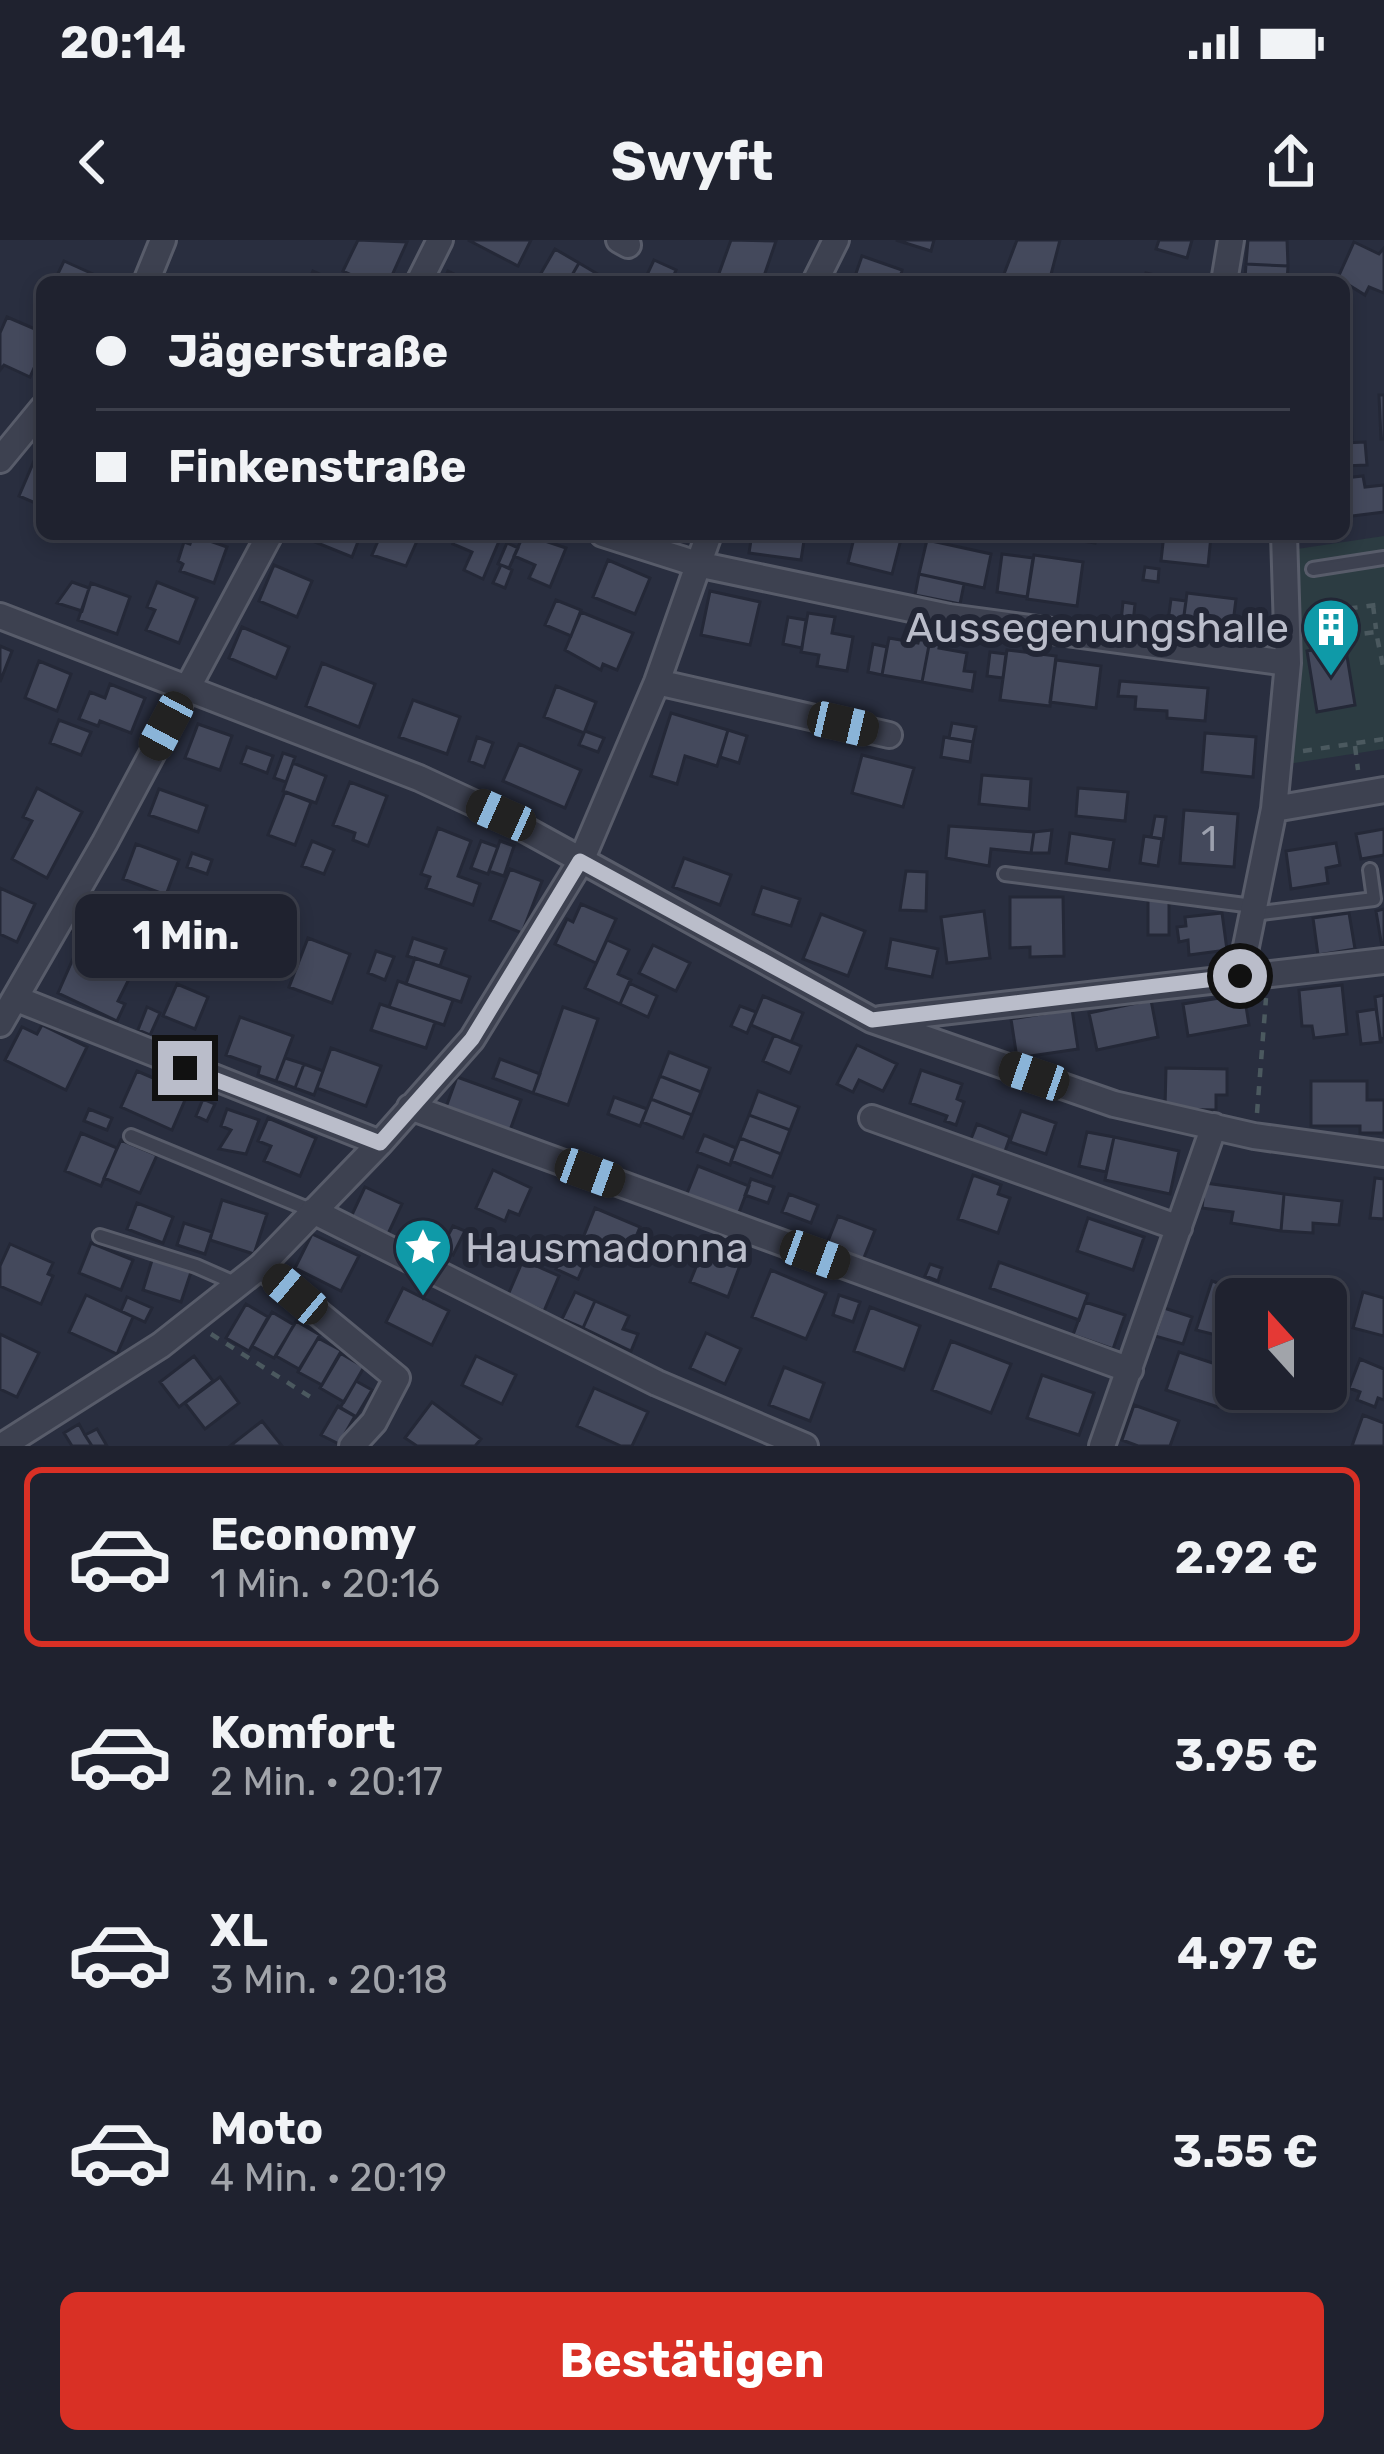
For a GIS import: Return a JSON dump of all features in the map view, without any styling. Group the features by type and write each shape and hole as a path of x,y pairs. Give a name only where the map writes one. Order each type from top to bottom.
{"street":[{"path":"148,276 163,240"},
{"path":"422,276 440,240"},
{"path":"818,276 836,240"},
{"path":"1225,276 1232,240"},
{"path":"0,460 36,416"},
{"path":"0,1024 267,540"},
{"path":"618,540 698,564 949,616 1288,653"},
{"path":"2,1446 77,1401 262,1267 472,1039 580,861 657,682 708,540"},
{"path":"1240,976 1274,809 1288,653 1284,540"},
{"path":"0,616 419,778 501,815 872,1020 1114,1104 1384,1154"},
{"path":"657,682 889,735"},
{"path":"1274,809 1384,790"},
{"path":"872,1020 1384,961"},
{"path":"17,999 380,1143"},
{"path":"410,1107 1130,1370"},
{"path":"872,1118 1179,1228"},
{"path":"1102,1446 1214,1126"},
{"path":"313,1211 657,1383 805,1446"},
{"path":"262,1267 397,1378 374,1422 352,1446"}],"lane":[{"path":"1313,569 1384,558"},
{"path":"1005,874 1253,910 1374,899 1370,870"},
{"path":"131,1136 313,1211"},
{"path":"100,1236 238,1284"}],"path":[{"path":"1324,638 1321,612 1384,604"},
{"path":"1373,605 1384,671"},
{"path":"1288,653 1324,638 1376,632"},
{"path":"1303,751 1384,739"},
{"path":"1257,1112 1266,992"},
{"path":"190,1322 315,1400"}],"shaded area":[{"path":"1384,536 1384,749 1288,764 1301,611 1297,549"}],"building":[{"path":"358,240 407,242 392,276 354,276 343,271"},
{"path":"468,240 531,240 518,266"},
{"path":"731,240 776,241 764,276 718,276"},
{"path":"896,240 934,240 931,251"},
{"path":"1017,240 1060,240 1051,276 1004,274"},
{"path":"1159,240 1192,240 1187,258 1156,249"},
{"path":"1248,240 1287,240 1288,266 1246,264"},
{"path":"1354,242 1379,254 1384,248 1384,293 1369,287 1365,295 1350,286 1350,276 1339,276"},
{"path":"555,249 579,263 571,276 540,275"},
{"path":"862,256 902,270 900,276 855,276"},
{"path":"654,260 676,270 674,276 646,276"},
{"path":"64,261 97,276 57,276"},
{"path":"579,263 601,276 571,276"},
{"path":"1246,264 1288,266 1287,276 1245,276"},
{"path":"7,317 36,329 36,364 30,377 4,365 0,370 0,333"},
{"path":"1379,395 1384,395 1384,439 1381,439"},
{"path":"1365,442 1367,465 1350,466 1350,443"},
{"path":"36,456 36,503 19,496"},
{"path":"1363,476 1365,487 1384,485 1384,512 1350,516 1350,477"},
{"path":"207,540 227,547 214,583 180,571 184,542"},
{"path":"310,540 359,540 352,557"},
{"path":"378,540 417,540 406,566 372,555"},
{"path":"455,540 499,540 483,579 464,570 472,552 453,544"},
{"path":"521,540 542,540 566,548 550,587 529,578 535,565 514,556"},
{"path":"751,540 804,540 801,560 749,553"},
{"path":"854,540 901,540 892,574 848,563"},
{"path":"927,540 991,554 984,588 919,574"},
{"path":"1163,540 1211,540 1208,566 1161,561"},
{"path":"507,543 518,548 509,568 498,564"},
{"path":"1002,554 1033,558 1027,597 997,592"},
{"path":"1034,555 1083,562 1077,606 1027,599"},
{"path":"608,560 650,578 635,614 593,597"},
{"path":"274,565 312,581 297,617 259,601"},
{"path":"501,565 512,570 505,588 493,583"},
{"path":"1145,567 1159,569 1158,582 1143,580"},
{"path":"919,574 964,584 960,604 915,595"},
{"path":"72,582 89,588 82,611 57,603"},
{"path":"157,582 197,598 179,643 146,630 155,610 147,607"},
{"path":"91,583 130,597 117,634 78,620"},
{"path":"710,591 760,602 750,645 701,635"},
{"path":"1187,593 1236,599 1232,631 1182,630"},
{"path":"1171,599 1186,601 1183,623 1168,621"},
{"path":"556,600 581,610 571,636 545,625"},
{"path":"1123,602 1135,604 1133,623 1121,622"},
{"path":"581,612 633,633 617,670 603,664 601,670 565,650"},
{"path":"808,613 835,617 832,633 853,637 847,671 817,666 819,655 801,652"},
{"path":"788,617 806,620 802,648 783,644"},
{"path":"242,627 289,647 276,678 229,658"},
{"path":"889,638 930,640 922,682 882,675"},
{"path":"930,640 940,643 939,648 967,653 964,671 975,672 972,691 922,682"},
{"path":"873,644 887,647 882,675 868,672"},
{"name":"Aussegenungshalle","path":"1345,644 1355,705 1317,712 1307,651"},
{"path":"0,646 12,651 0,682"},
{"path":"1007,650 1056,656 1050,706 1000,700"},
{"path":"990,652 1006,654 1003,678 987,676"},
{"path":"1056,660 1101,666 1096,708 1050,702"},
{"path":"39,661 71,674 57,711 25,698"},
{"path":"322,663 375,684 359,727 306,706"},
{"path":"1120,681 1208,688 1205,721 1135,709 1136,697 1118,696"},
{"path":"110,684 145,698 131,733 79,719 90,692 105,698"},
{"path":"556,686 596,702 584,733 544,717"},
{"path":"413,700 460,717 447,754 399,737"},
{"path":"671,713 728,730 717,766 685,756 677,784 651,776"},
{"path":"59,720 91,732 81,755 50,743"},
{"path":"952,723 976,727 973,742 949,738"},
{"path":"198,724 232,736 220,770 185,758"},
{"path":"728,730 747,736 739,763 720,757"},
{"path":"585,731 604,738 598,752 579,745"},
{"path":"1205,733 1256,737 1253,777 1202,772"},
{"path":"477,737 493,743 484,767 469,761"},
{"path":"944,737 973,742 970,762 941,757"},
{"path":"519,744 581,770 565,808 503,781"},
{"path":"247,747 273,756 267,773 241,763"},
{"path":"283,753 295,757 286,782 274,778"},
{"path":"862,755 914,768 903,807 852,793"},
{"path":"293,763 326,776 316,803 283,791"},
{"path":"982,775 1031,779 1029,809 979,804"},
{"path":"350,782 387,796 368,846 353,840 355,833 333,825"},
{"path":"37,788 82,812 47,878 12,859 32,821 23,817"},
{"path":"1078,788 1128,792 1125,821 1076,816"},
{"path":"159,789 207,806 198,832 149,815"},
{"path":"285,792 311,802 295,845 268,835"},
{"path":"1184,810 1238,814 1234,867 1180,863"},
{"path":"1155,816 1166,817 1163,839 1151,837"},
{"path":"949,826 1034,832 1031,853 991,849 989,866 946,858"},
{"path":"438,828 471,841 458,876 480,884 473,905 426,888 430,877 421,874"},
{"path":"1384,829 1384,855 1361,859 1356,834"},
{"path":"1052,830 1049,853 1031,853 1034,832"},
{"path":"1070,833 1114,840 1109,870 1066,863"},
{"path":"1144,836 1162,839 1158,866 1140,863"},
{"path":"312,841 334,850 324,874 302,866"},
{"path":"481,841 498,847 488,874 471,868"},
{"path":"500,841 514,846 504,876 489,871"},
{"path":"1336,843 1340,865 1326,868 1328,883 1291,889 1286,851"},
{"path":"136,844 179,860 166,895 123,879"},
{"path":"192,853 212,860 207,874 187,867"},
{"path":"684,858 731,875 720,905 673,887"},
{"path":"510,869 542,881 522,933 490,920"},
{"path":"906,871 927,872 926,911 900,910"},
{"path":"762,887 800,899 791,926 753,914"},
{"path":"0,888 35,904 17,942 0,934"},
{"path":"1010,897 1063,897 1064,956 1030,957 1030,947 1010,948"},
{"path":"126,899 176,921 160,957 110,936"},
{"path":"1148,899 1169,899 1169,935 1148,935"},
{"path":"247,902 294,921 273,970 227,950"},
{"path":"83,904 111,916 100,943 71,931"},
{"path":"581,904 616,919 596,963 555,944"},
{"path":"1384,909 1384,946 1382,947 1376,911"},
{"path":"984,911 990,958 947,963 941,917"},
{"path":"1222,913 1227,950 1189,955 1188,940 1179,942 1177,927 1186,926 1185,917"},
{"path":"1349,913 1355,949 1318,955 1313,918"},
{"path":"821,914 865,931 848,976 803,959"},
{"path":"308,938 350,954 332,1003 289,987"},
{"path":"413,938 446,949 440,966 407,956"},
{"path":"891,939 938,949 932,977 886,968"},
{"path":"607,940 629,950 618,974 631,980 620,1004 585,988"},
{"path":"653,945 690,963 676,991 639,973"},
{"path":"376,951 394,957 385,980 368,973"},
{"path":"76,952 130,977 118,1001 125,1004 117,1021 58,993"},
{"path":"415,958 470,977 461,1002 406,984"},
{"path":"398,981 453,1000 444,1025 389,1007"},
{"path":"629,983 657,996 648,1017 620,1004"},
{"path":"177,984 208,997 195,1029 163,1016"},
{"path":"1342,985 1347,1034 1314,1038 1312,1026 1302,1026 1299,990"},
{"path":"1244,994 1249,1025 1188,1036 1183,1004"},
{"path":"1384,995 1384,1038 1380,1039 1375,997"},
{"path":"763,996 803,1013 791,1042 751,1025"},
{"path":"1151,1000 1158,1037 1097,1050 1089,1013"},
{"path":"380,1004 435,1022 426,1048 371,1030"},
{"path":"740,1006 756,1012 747,1033 731,1026"},
{"path":"147,1007 160,1013 150,1035 138,1030"},
{"path":"563,1007 598,1019 568,1105 533,1093"},
{"path":"1072,1009 1078,1049 1017,1058 1011,1019"},
{"path":"1376,1009 1381,1042 1361,1044 1357,1012"},
{"path":"240,1017 293,1036 276,1081 258,1075 260,1067 226,1055"},
{"path":"42,1025 87,1047 66,1090 5,1060 22,1027 37,1034"},
{"path":"774,1035 801,1046 790,1073 763,1061"},
{"path":"857,1045 897,1064 883,1091 859,1080 853,1092 837,1084"},
{"path":"331,1048 381,1066 366,1106 317,1088"},
{"path":"669,1052 710,1068 701,1092 660,1076"},
{"path":"285,1058 304,1064 295,1088 276,1081"},
{"path":"500,1059 540,1074 533,1093 493,1078"},
{"path":"304,1064 323,1071 314,1095 295,1088"},
{"path":"1166,1068 1227,1069 1227,1095 1216,1095 1216,1110 1165,1109"},
{"path":"921,1070 962,1084 957,1099 964,1102 956,1125 945,1121 947,1116 910,1103"},
{"path":"137,1071 188,1093 172,1130 121,1107"},
{"path":"660,1076 701,1092 692,1115 651,1099"},
{"path":"457,1077 521,1100 509,1133 445,1110"},
{"path":"1311,1081 1367,1081 1367,1100 1384,1100 1384,1133 1360,1133 1360,1126 1311,1126"},
{"path":"758,1091 799,1107 790,1130 749,1115"},
{"path":"614,1097 647,1109 640,1126 608,1114"},
{"path":"203,1099 215,1104 207,1121 196,1116"},
{"path":"651,1099 692,1115 683,1138 642,1122"},
{"path":"89,1109 112,1118 107,1130 84,1121"},
{"path":"227,1109 259,1120 246,1154 219,1149 231,1130 221,1126"},
{"path":"1021,1111 1056,1123 1046,1154 1010,1142"},
{"path":"749,1115 790,1130 781,1154 740,1138"},
{"path":"268,1118 316,1138 300,1176 264,1161 271,1146 258,1141"},
{"path":"977,1124 1010,1137 1003,1157 969,1144"},
{"path":"1087,1132 1114,1137 1106,1172 1079,1166"},
{"path":"81,1133 117,1148 101,1186 65,1171"},
{"path":"704,1135 736,1148 730,1165 697,1152"},
{"path":"1114,1137 1179,1151 1170,1194 1105,1180"},
{"path":"740,1138 781,1154 772,1177 731,1161"},
{"path":"121,1140 157,1155 140,1193 104,1178"},
{"path":"698,1166 749,1186 738,1215 686,1196"},
{"path":"493,1170 531,1188 519,1215 509,1211 505,1221 476,1208"},
{"path":"973,1175 1001,1185 998,1194 1010,1198 998,1233 958,1219"},
{"path":"1375,1178 1384,1179 1384,1219 1370,1218"},
{"path":"751,1179 774,1187 768,1203 745,1195"},
{"path":"1205,1183 1284,1194 1281,1231 1231,1223 1233,1212 1202,1208"},
{"path":"365,1187 402,1204 387,1236 350,1219"},
{"path":"789,1194 818,1205 811,1223 782,1212"},
{"path":"1284,1194 1342,1201 1339,1225 1313,1223 1313,1233 1281,1231"},
{"path":"222,1200 267,1214 254,1254 210,1240"},
{"path":"137,1203 173,1217 163,1243 127,1229"},
{"path":"595,1208 640,1227 626,1261 581,1243"},
{"path":"838,1216 875,1230 863,1260 826,1246"},
{"path":"1088,1218 1144,1237 1133,1270 1077,1251"},
{"path":"184,1223 212,1232 205,1254 177,1245"},
{"path":"453,1226 465,1231 453,1255 441,1249"},
{"path":"312,1234 359,1256 341,1291 295,1268"},
{"path":"91,1243 133,1260 121,1290 79,1273"},
{"path":"10,1244 53,1263 48,1274 53,1276 41,1304 0,1286 0,1266"},
{"path":"705,1245 742,1260 728,1297 690,1282"},
{"path":"565,1249 587,1259 578,1279 556,1269"},
{"path":"153,1257 192,1269 181,1302 143,1290"},
{"path":"523,1260 559,1276 544,1311 508,1295"},
{"path":"999,1262 1088,1294 1079,1320 990,1288"},
{"path":"930,1264 942,1268 938,1281 925,1276"},
{"path":"771,1270 826,1293 806,1339 752,1317"},
{"path":"1212,1281 1215,1282 1215,1335 1196,1330"},
{"path":"403,1288 449,1311 432,1345 386,1322"},
{"path":"575,1292 595,1301 583,1328 562,1319"},
{"path":"1363,1292 1384,1298 1384,1336 1353,1328"},
{"path":"86,1295 133,1317 117,1354 69,1332"},
{"path":"839,1295 860,1302 853,1322 833,1315"},
{"path":"127,1297 152,1308 145,1322 121,1311"},
{"path":"595,1301 629,1316 623,1329 638,1334 631,1351 583,1328"},
{"path":"1085,1302 1125,1315 1113,1349 1073,1335"},
{"path":"246,1304 268,1317 249,1351 226,1338"},
{"path":"870,1307 920,1326 904,1370 854,1351"},
{"path":"1164,1308 1192,1317 1183,1344 1155,1336"},
{"path":"272,1312 294,1325 274,1358 252,1346"},
{"path":"296,1321 320,1335 299,1369 276,1356"},
{"path":"706,1333 741,1349 725,1384 690,1368"},
{"path":"0,1334 39,1353 17,1397 0,1389"},
{"path":"318,1338 342,1351 322,1385 298,1372"},
{"path":"951,1341 1011,1364 991,1413 932,1390"},
{"path":"1179,1352 1215,1364 1215,1406 1166,1390"},
{"path":"340,1353 364,1367 344,1402 320,1388"},
{"path":"194,1356 213,1381 179,1407 160,1382"},
{"path":"476,1356 516,1375 502,1404 462,1385"},
{"path":"1360,1359 1384,1369 1384,1400 1378,1398 1375,1407 1357,1400 1360,1392 1349,1388"},
{"path":"784,1367 824,1383 810,1421 769,1405"},
{"path":"1042,1375 1094,1393 1079,1435 1027,1418"},
{"path":"220,1377 239,1403 205,1429 185,1403"},
{"path":"356,1381 372,1390 356,1417 340,1408"},
{"path":"594,1388 648,1412 632,1446 621,1446 577,1426"},
{"path":"432,1402 481,1439 475,1446 417,1446 405,1438"},
{"path":"1134,1405 1179,1421 1170,1446 1138,1446 1122,1440"},
{"path":"338,1406 355,1416 339,1444 321,1435"},
{"path":"1363,1415 1384,1423 1384,1446 1352,1446"},
{"path":"262,1421 282,1446 230,1446"},
{"path":"79,1424 92,1446 72,1446 64,1433"},
{"path":"97,1429 107,1446 92,1446 85,1435"}],"place":[{"name":"Aussegenungshalle","path":"1331,678"},
{"name":"Hausmadonna","path":"423,1298"}],"route":[{"path":"185,1068 380,1143 472,1039 580,861 872,1020 1240,976"}]}
